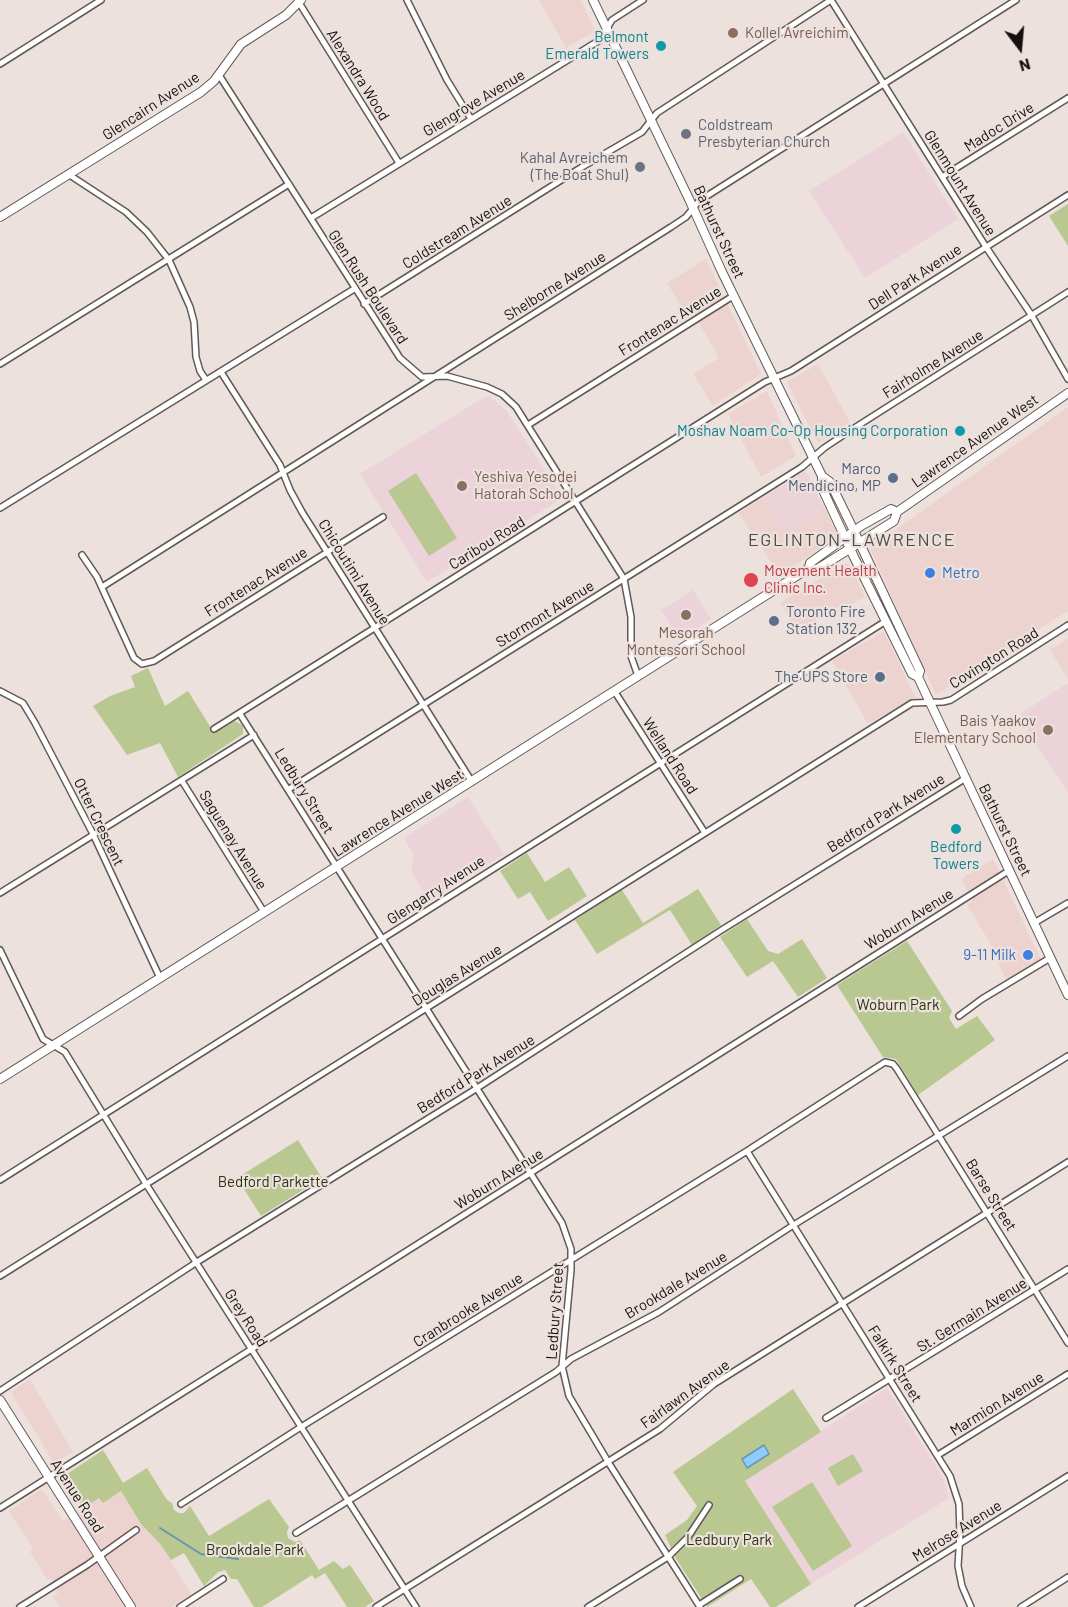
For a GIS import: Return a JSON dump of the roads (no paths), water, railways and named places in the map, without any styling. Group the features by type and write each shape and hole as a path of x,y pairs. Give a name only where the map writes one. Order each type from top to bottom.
{"main road":[{"name":"Bathurst Street","path":"593,0 822,476 822,488 844,537 912,674 918,677 1068,994"},
{"name":"Glencairn Avenue","path":"0,217 201,92 219,75 242,44 282,17 299,1"},
{"name":"Lawrence Avenue West","path":"809,568 816,570 894,521 897,512 1068,393"},
{"name":"Bathurst Street","path":"822,476 830,482 855,531 920,671 918,677"},
{"name":"Lawrence Avenue West","path":"0,1079 809,568 810,563 844,537 891,509 897,512"},
{"name":"Avenue Road","path":"0,1400 131,1607"}],"street":[{"path":"0,64 101,0"},
{"path":"407,0 447,80 471,119"},
{"name":"Glengrove Avenue","path":"310,218 600,40 612,20 643,0"},
{"name":"Glenmount Avenue","path":"831,0 882,85 1032,316 1068,380"},
{"name":"Coldstream Avenue","path":"364,304 582,167 642,132 657,113 831,0"},
{"name":"Shelborne Avenue","path":"102,587 686,218 699,201 1016,0"},
{"name":"Alexandra Wood","path":"299,1 399,163"},
{"name":"Glen Rush Boulevard","path":"219,75 393,350 404,363 422,377 447,376 496,391 512,403 528,425 624,579 631,617 631,656 638,676"},
{"name":"Madoc Drive","path":"942,177 1068,98"},
{"path":"68,174 126,212 147,232 169,260 190,308 194,322 196,357 200,371 206,380"},
{"path":"0,364 289,184"},
{"name":"Dell Park Avenue","path":"774,378 791,371 1068,195"},
{"path":"0,508 354,289"},
{"name":"Fairholme Avenue","path":"813,458 848,432 1068,292"},
{"name":"Frontenac Avenue","path":"528,425 734,296"},
{"name":"Chicoutimi Avenue","path":"221,372 283,472 297,503 472,782"},
{"name":"Caribou Road","path":"214,729 774,378"},
{"name":"Stormont Avenue","path":"289,789 813,458"},
{"name":"Frontenac Avenue","path":"102,587 134,658 141,664 154,661 382,517"},
{"path":"82,555 102,587"},
{"name":"Glengarry Avenue","path":"0,1180 886,621"},
{"name":"Covington Road","path":"930,702 952,699 1068,625"},
{"name":"Otter Crescent","path":"0,691 23,703 36,723 93,834 160,978"},
{"name":"Welland Road","path":"615,692 705,833"},
{"name":"Douglas Avenue","path":"0,1276 912,703 930,702"},
{"name":"Ledbury Street","path":"240,714 556,1213 571,1249 562,1366 566,1387 573,1404 700,1606"},
{"path":"0,893 254,735"},
{"name":"Bedford Park Avenue","path":"0,1391 196,1262 477,1088 720,931 966,778"},
{"name":"Saguenay Avenue","path":"182,781 264,912"},
{"name":"Woburn Avenue","path":"0,1508 1010,870"},
{"path":"1034,923 1068,903"},
{"name":"Grey Road","path":"0,950 43,1039 65,1052 146,1184 416,1607"},
{"path":"959,1016 982,999 1050,958"},
{"name":"Brookdale Avenue","path":"296,1533 556,1372 575,1356 659,1312 792,1226 1068,1056"},
{"name":"Barse Street","path":"890,1062 897,1069 1068,1343"},
{"name":"Cranbrooke Avenue","path":"181,1504 301,1427 747,1151 880,1064 890,1062"},
{"name":"Falkirk Street","path":"747,1151 950,1476 959,1504 958,1566 962,1586 971,1607"},
{"name":"Fairlawn Avenue","path":"376,1607 660,1429 714,1384 1068,1162"},
{"name":"St. Germain Avenue","path":"826,1418 1068,1269"},
{"name":"Marmion Avenue","path":"938,1455 1068,1374"},
{"name":"Melrose Avenue","path":"858,1607 1068,1476"},
{"path":"588,1607 668,1557 688,1537 710,1505"},
{"path":"20,1607 100,1557 136,1530"},
{"path":"1021,1607 1068,1577"},
{"path":"180,1607 223,1579"},
{"path":"700,1606 740,1579"}],"water":[{"path":"764,1445 769,1454 747,1468 742,1459"}],"waterway":[{"path":"160,1528 201,1554 238,1559"}],"place":[{"name":"Kollel Avreichim","path":"733,33"},
{"name":"Belmont Emerald Towers","path":"661,46"},
{"name":"Coldstream Presbyterian Church","path":"686,134"},
{"name":"Kahal Avreichem (The Boat Shul)","path":"640,167"},
{"name":"Moshav Noam Co-Op Housing Corporation","path":"960,431"},
{"name":"Marco Mendicino, MP","path":"893,478"},
{"name":"Yeshiva Yesodei Hatorah School","path":"462,486"},
{"name":"Metro","path":"930,573"},
{"name":"Movement Health Clinic Inc.","path":"751,580"},
{"name":"Mesorah Montessori School","path":"686,615"},
{"name":"Toronto Fire Station 132","path":"774,621"},
{"name":"The UPS Store","path":"880,677"},
{"name":"Bais Yaakov Elementary School","path":"1048,730"},
{"name":"Bedford Towers","path":"956,829"},
{"name":"9-11 Milk","path":"1028,955"}],"district":[{"name":"EGLINTON–LAWRENCE","path":"852,540"}],"park label":[{"name":"Woburn Park","path":"898,1005"},
{"name":"Bedford Parkette","path":"273,1182"},
{"name":"Ledbury Park","path":"729,1540"},
{"name":"Brookdale Park","path":"255,1550"}]}
